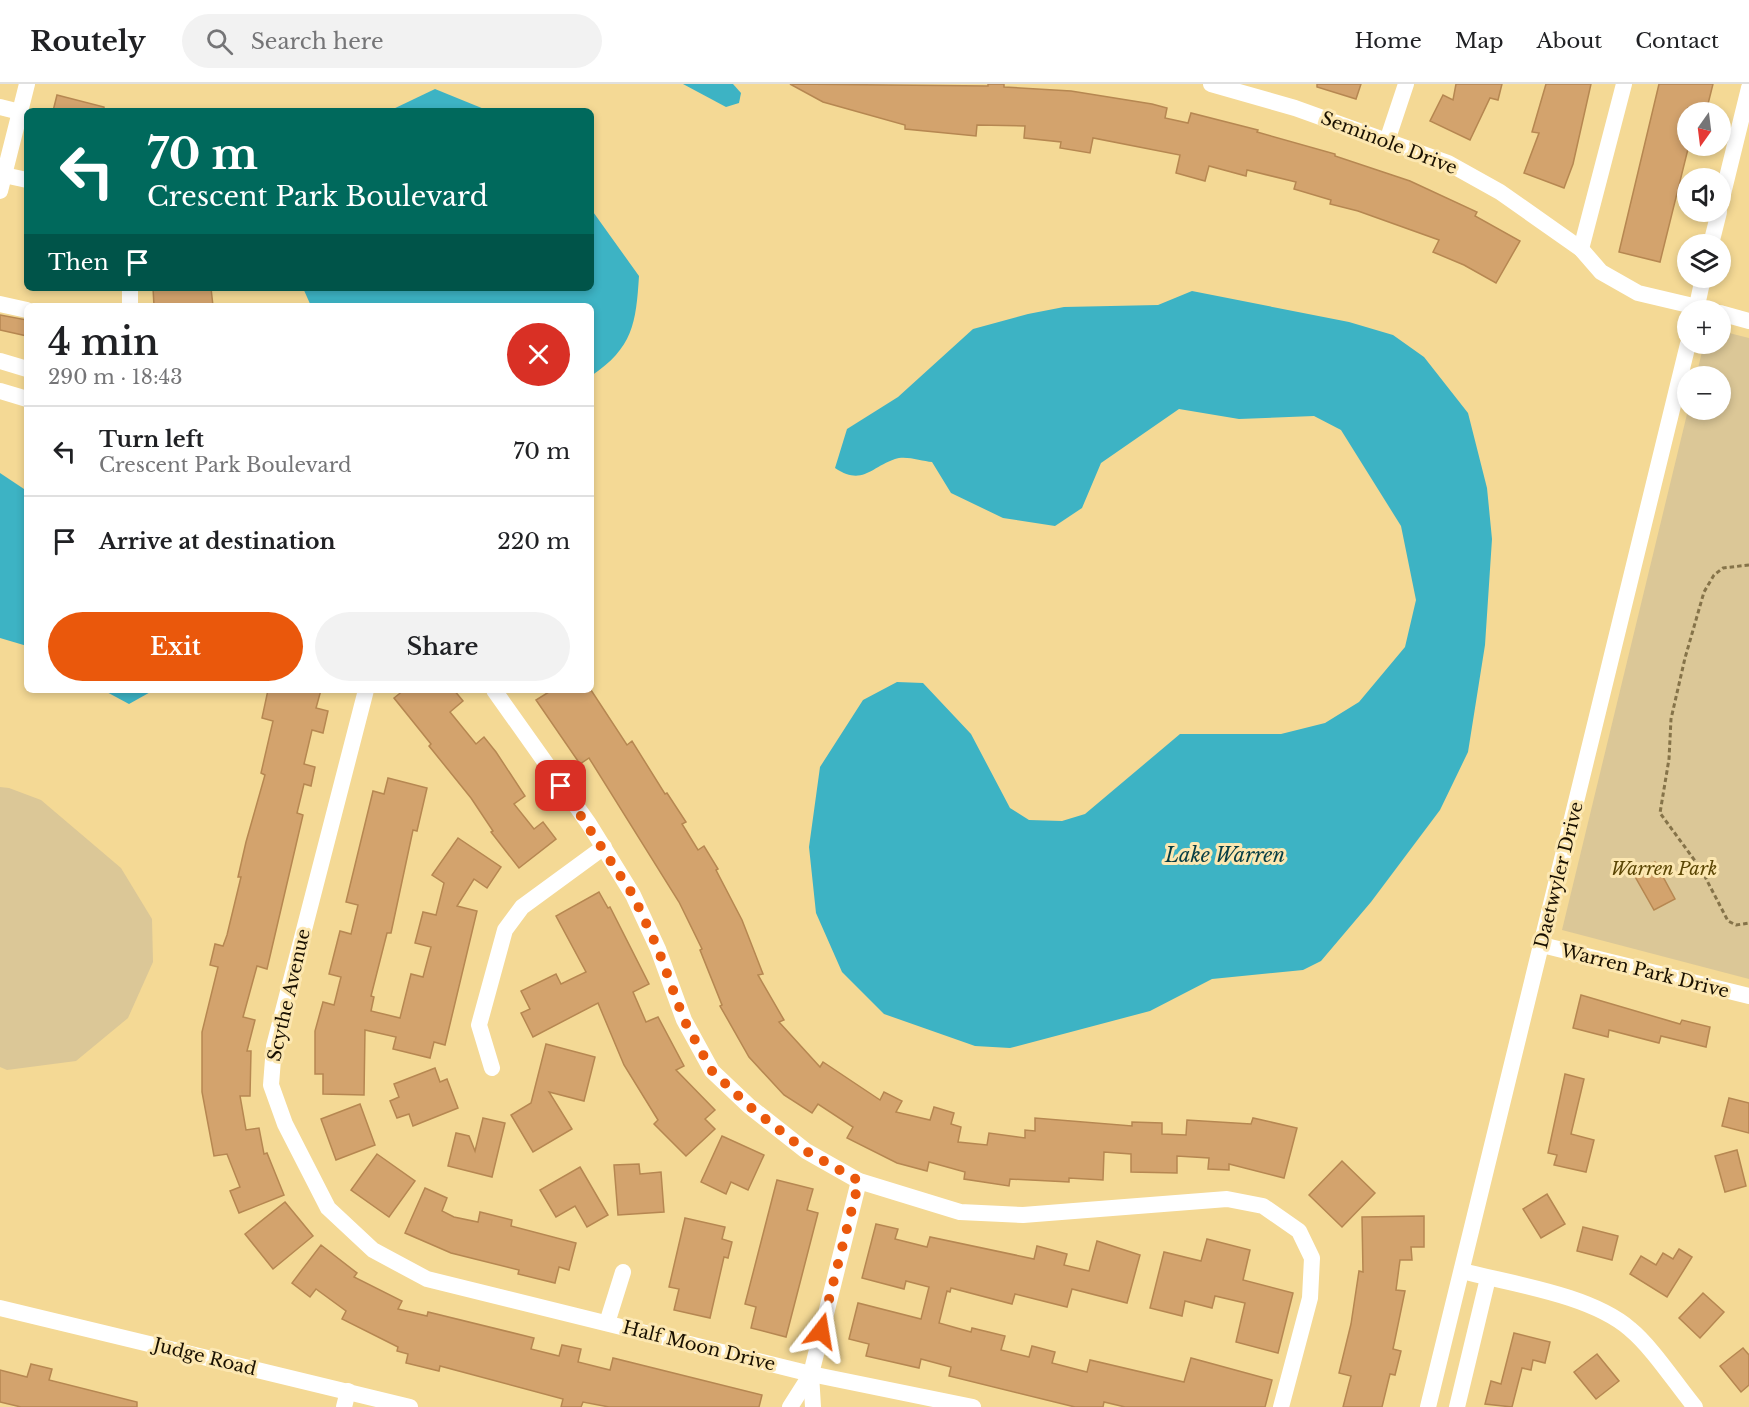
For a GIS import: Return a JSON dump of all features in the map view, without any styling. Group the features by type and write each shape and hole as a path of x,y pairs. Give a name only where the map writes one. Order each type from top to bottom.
{"street":[{"path":"24,180 2,183 4,155 20,112 27,84"},
{"name":"Seminole Drive","path":"1211,84 1295,108 1459,169 1500,192 1581,249 1601,272 1638,293 1677,303"},
{"path":"1387,141 1406,84"},
{"path":"1581,249 1624,84"},
{"path":"1731,174 1743,139 1749,88"},
{"path":"0,107 20,112"},
{"path":"0,304 24,309"},
{"path":"1731,316 1749,321"},
{"name":"Daetwyler Drive","path":"1428,1407 1686,354"},
{"path":"0,361 24,368"},
{"path":"0,391 24,398"},
{"name":"Scythe Avenue","path":"365,693 274,1046 270,1085 285,1124 328,1208 373,1250 427,1278"},
{"path":"496,693 604,847 633,895 658,949 684,1020 712,1071 749,1106 806,1151 859,1181 960,1212 1023,1215 1227,1199 1263,1206 1299,1231 1312,1258 1311,1298 1281,1407"},
{"path":"492,1068 479,1025 505,930 522,907 604,847"},
{"name":"Warren Park Drive","path":"1542,945 1749,996"},
{"path":"813,1407 811,1374 859,1181"},
{"path":"1462,1271 1585,1304 1610,1313 1633,1330 1695,1407"},
{"path":"607,1323 623,1272"},
{"name":"Half Moon Drive","path":"427,1278 811,1374 973,1407"},
{"path":"1457,1407 1488,1278"},
{"name":"Judge Road","path":"0,1308 346,1399 410,1407"},
{"path":"790,1407 811,1374"}],"path":[{"path":"1749,565 1723,568 1714,575 1704,592 1671,719 1669,759 1660,813 1701,869 1728,921 1736,925 1749,923"}],"green space":[{"name":"Warren Park","path":"1731,334 1749,338 1749,979 1562,930 1686,420 1731,420 1731,366 1698,366 1702,354 1731,354"},
{"path":"0,787 41,800 121,868 152,919 153,962 128,1018 76,1061 7,1070 0,1067"}],"water":[{"path":"683,84 733,84 741,93 739,103 726,107"},
{"path":"435,89 482,108 395,108"},
{"path":"594,213 639,276 634,321 630,333 616,355 594,374 594,303 310,303 304,291 594,291"},
{"name":"Lake Warren","path":"1192,291 1349,322 1393,335 1424,357 1468,413 1487,488 1492,539 1485,645 1468,752 1440,810 1371,902 1321,961 1303,970 1212,979 1150,1011 1010,1048 975,1046 884,1014 842,972 816,913 809,847 820,767 863,700 897,682 923,683 971,734 1010,808 1029,820 1062,821 1085,814 1180,734 1281,734 1325,723 1359,702 1405,647 1416,600 1401,526 1341,430 1314,416 1239,419 1179,409 1101,463 1082,508 1055,526 1003,518 951,493 932,462 899,458 866,474 859,475 844,473 835,468 847,429 898,397 973,329 1064,307 1158,305"},
{"path":"0,473 24,489 24,645 0,638"},
{"path":"109,693 149,693 129,704"}],"building":[{"path":"790,84 988,86 988,84 1004,84 1004,87 1071,91 1152,104 1167,108 1165,118 1188,123 1191,113 1258,130 1257,132 1335,154 1335,156 1410,181 1477,212 1475,216 1520,241 1496,283 1464,265 1433,252 1439,240 1358,211 1330,204 1331,200 1294,189 1296,182 1247,170 1246,176 1209,166 1205,181 1176,173 1180,155 1093,138 1090,153 1060,148 1061,142 1024,138 1025,126 977,125 976,136 905,129 905,125 823,102"},
{"path":"1317,84 1361,84 1356,99 1317,87"},
{"path":"1456,84 1502,84 1498,100 1490,98 1470,140 1430,121 1443,95 1453,100"},
{"path":"1546,84 1591,84 1573,164 1564,188 1524,173 1539,133 1532,132"},
{"path":"1659,84 1713,84 1708,102 1677,102 1677,156 1686,156 1683,168 1677,168 1677,193 1660,262 1619,252"},
{"path":"57,95 104,107 104,108 54,108"},
{"path":"153,291 211,291 213,303 154,303"},
{"path":"0,315 24,319 24,335 0,330"},
{"path":"267,693 320,693 316,708 328,711 323,733 312,730 304,764 315,767 311,786 304,784 297,813 303,815 267,969 257,966 243,1017 255,1020 247,1051 251,1051 250,1096 240,1096 246,1130 259,1128 264,1154 267,1153 284,1195 239,1213 230,1191 240,1187 227,1154 214,1156 202,1092 202,1032 218,967 210,965 215,944 223,946 227,935 241,877 238,877 246,842 265,775 261,773 273,721 262,718"},
{"path":"400,693 456,693 463,701 450,712 476,744 484,737 496,752 525,796 514,804 534,829 543,822 556,839 519,868 491,832 493,831 471,798 394,698"},
{"path":"547,693 593,693 627,745 632,741 665,794 667,793 686,822 682,824 698,850 704,846 718,869 716,870 742,920 763,974 758,975 784,1020 779,1022 820,1067 823,1062 880,1100 884,1092 902,1101 896,1112 930,1120 934,1107 954,1113 951,1124 961,1127 958,1142 987,1145 989,1133 1025,1138 1025,1130 1035,1131 1035,1118 1132,1126 1132,1122 1162,1123 1162,1134 1186,1135 1187,1120 1251,1124 1253,1118 1297,1128 1284,1178 1229,1164 1229,1170 1208,1169 1209,1158 1177,1156 1177,1173 1131,1172 1131,1154 1104,1152 1103,1180 1069,1178 1069,1182 1010,1179 1009,1186 964,1179 965,1172 929,1162 927,1171 897,1163 847,1138 853,1127 818,1104 812,1113 784,1095 749,1057 720,1006 722,1005 700,950 702,949 679,902 589,758 580,764 536,700"},
{"path":"388,778 427,788 417,831 413,830 391,933 387,933 371,996 374,997 371,1011 400,1018 411,974 423,977 431,947 415,943 423,912 436,915 444,883 432,875 458,838 501,867 487,888 474,879 457,906 477,911 445,1045 434,1042 430,1058 393,1049 396,1037 365,1030 364,1095 323,1094 323,1074 315,1074 315,1031 323,1002 334,1005 341,977 329,974 340,931 351,934 358,905 346,902 373,791 384,794"},
{"path":"1655,862 1675,899 1654,910 1633,873"},
{"path":"599,892 608,908 610,907 649,984 633,992 646,1022 658,1017 684,1066 676,1070 715,1110 705,1119 715,1129 686,1156 654,1124 658,1120 624,1065 598,1003 533,1037 521,1013 530,1009 521,991 556,974 561,984 586,972 556,916"},
{"path":"1581,995 1680,1024 1682,1020 1710,1027 1706,1047 1661,1036 1659,1043 1609,1030 1608,1037 1573,1028"},
{"path":"546,1044 595,1057 584,1101 549,1092 572,1129 533,1152 511,1115 531,1103"},
{"path":"435,1068 440,1082 447,1079 458,1108 413,1126 409,1114 397,1118 390,1101 399,1097 394,1084"},
{"path":"1565,1074 1584,1079 1571,1134 1594,1140 1586,1172 1554,1165 1557,1155 1548,1153"},
{"path":"1729,1098 1749,1103 1749,1133 1722,1126"},
{"path":"360,1104 375,1145 336,1160 321,1119"},
{"path":"483,1118 505,1123 492,1177 448,1166 456,1133 469,1136 475,1151"},
{"path":"722,1136 764,1155 748,1190 731,1182 726,1194 701,1182"},
{"path":"1737,1150 1746,1186 1725,1192 1715,1156"},
{"path":"377,1154 415,1181 389,1217 351,1190"},
{"path":"1342,1161 1375,1193 1342,1227 1309,1195"},
{"path":"639,1164 640,1174 661,1172 664,1212 618,1215 614,1165"},
{"path":"580,1167 608,1215 587,1227 575,1206 556,1217 540,1190"},
{"path":"777,1180 813,1189 807,1210 818,1213 786,1337 751,1328 756,1307 745,1304"},
{"path":"425,1188 447,1198 442,1211 454,1217 478,1222 480,1212 512,1220 511,1226 576,1243 569,1270 559,1267 555,1283 518,1274 519,1270 451,1253 405,1233"},
{"path":"1547,1194 1565,1224 1541,1238 1523,1209"},
{"path":"285,1202 313,1236 273,1269 245,1234"},
{"path":"1424,1216 1424,1247 1411,1247 1412,1260 1400,1260 1396,1290 1405,1291 1393,1349 1401,1351 1395,1375 1390,1374 1382,1407 1343,1407 1351,1376 1339,1373 1351,1324 1359,1271 1363,1272 1362,1217"},
{"path":"685,1218 725,1227 722,1239 732,1242 728,1258 724,1257 710,1318 674,1310 679,1289 669,1287"},
{"path":"876,1224 898,1229 895,1239 927,1247 930,1237 1034,1259 1037,1246 1067,1254 1064,1265 1089,1271 1097,1241 1140,1255 1127,1303 1072,1289 1067,1307 1015,1294 1012,1304 951,1288 950,1292 947,1291 939,1323 971,1332 972,1328 1005,1336 1001,1350 1029,1357 1032,1346 1055,1352 1052,1363 1087,1372 1090,1360 1184,1382 1191,1358 1272,1380 1265,1407 1125,1407 1104,1402 1103,1407 1075,1407 949,1376 951,1367 921,1359 919,1368 866,1356 869,1344 849,1339 858,1303 921,1319 929,1287 906,1281 904,1289 862,1278"},
{"path":"1583,1227 1618,1236 1612,1260 1577,1251"},
{"path":"1207,1239 1250,1250 1243,1280 1293,1293 1278,1353 1236,1342 1245,1303 1215,1296 1212,1308 1185,1301 1182,1316 1150,1308 1164,1252 1201,1261"},
{"path":"321,1245 357,1273 354,1277 402,1301 398,1309 427,1316 428,1312 534,1338 531,1349 559,1356 562,1345 581,1349 578,1362 610,1370 613,1358 762,1395 759,1407 609,1407 583,1402 581,1407 561,1407 563,1399 440,1366 439,1371 406,1363 408,1354 397,1351 398,1347 342,1319 346,1311 316,1289 310,1297 292,1283"},
{"path":"1679,1249 1692,1257 1667,1297 1630,1274 1641,1256 1656,1265 1663,1253 1673,1259"},
{"path":"1703,1293 1724,1312 1700,1338 1679,1318"},
{"path":"1514,1333 1550,1342 1545,1363 1533,1360 1531,1370 1522,1368 1512,1407 1485,1404 1491,1381 1501,1384"},
{"path":"1743,1348 1749,1355 1749,1385 1741,1392 1720,1366"},
{"path":"1597,1354 1619,1381 1596,1399 1574,1372"},
{"path":"31,1364 52,1369 49,1380 137,1402 137,1407 21,1407 0,1402 0,1370 27,1377"}],"route":[{"path":"561,786 589,824 633,895 658,949 684,1020 712,1071 749,1106 806,1151 859,1181 821,1331"}]}
